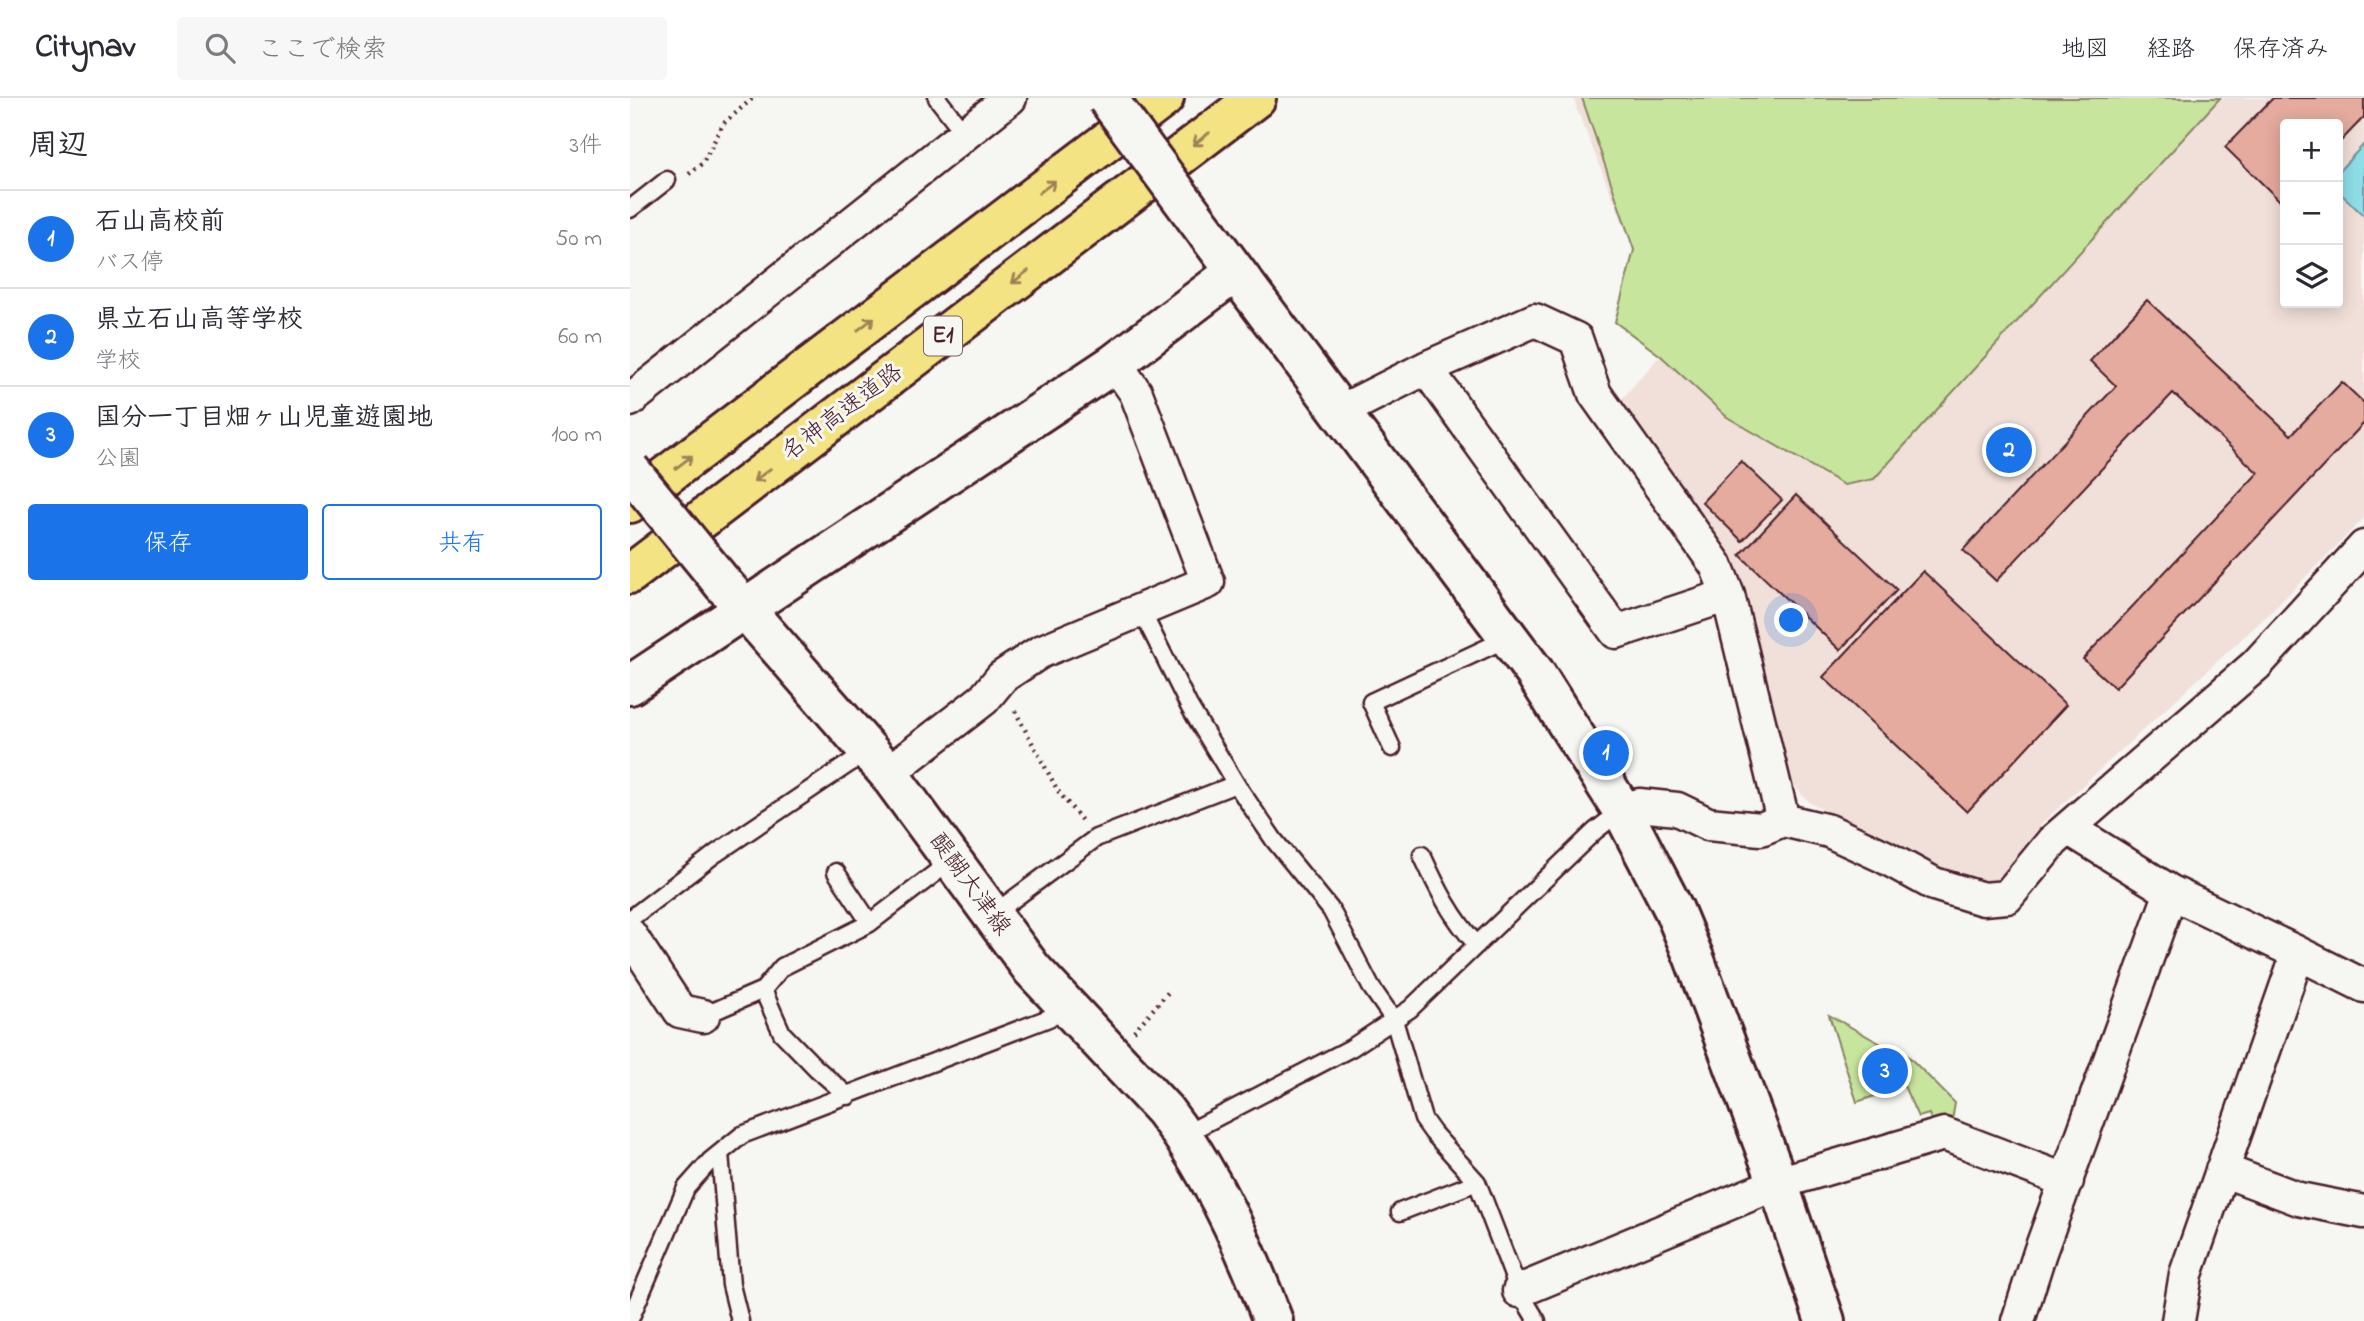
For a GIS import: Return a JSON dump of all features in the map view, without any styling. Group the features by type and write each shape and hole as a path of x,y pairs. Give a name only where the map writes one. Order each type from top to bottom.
{"highway":[{"name":"E1","path":"630,503 1164,98"},
{"name":"名神高速道路","path":"630,574 1256,98"}],"street":[{"path":"630,400 1010,98"},
{"path":"1107,98 1535,673 1622,810 1674,910 1778,1184 1825,1321"},
{"path":"630,685 734,597 1115,363 1235,272"},
{"path":"1341,411 1426,368 1535,320 1576,339 1595,394 1716,565 1728,595 1783,820"},
{"path":"879,762 984,699 1002,677 1040,652 1208,582 1136,393 1115,363"},
{"path":"1426,368 1616,632 1728,595"},
{"name":"醍醐大津線","path":"630,470 734,597 879,762 1031,969 1164,1110 1183,1135 1218,1198 1256,1276 1273,1321"},
{"path":"1622,810 1639,805 1677,809 1708,824 1760,828 1783,820 1829,831 1884,856 1934,884 1983,899 2007,897 2053,841 2256,665 2364,547"},
{"path":"2067,828 2171,891 2364,986"},
{"path":"2018,1321 2171,891"},
{"path":"630,935 680,1011 703,1016"},
{"path":"2178,1321 2186,1274 2298,953"},
{"path":"1519,1291 1778,1184 1944,1134 2067,1181"},
{"path":"2222,1170 2299,1199 2364,1212"}],"lane":[{"path":"937,98 965,134"},
{"path":"630,209 667,180"},
{"path":"1141,610 1189,706 1236,784 1274,839 1331,910 1371,987 1394,1020 1423,1118 1477,1182 1519,1291 1537,1321"},
{"path":"1392,748 1371,702 1508,638"},
{"path":"630,919 715,854 879,762"},
{"path":"992,915 1096,838 1236,784"},
{"path":"1183,1135 1351,1048 1410,1009 1595,831 1622,810"},
{"path":"1422,855 1443,901 1477,945"},
{"path":"703,1016 763,990 782,967 870,923 951,861"},
{"path":"836,872 870,923"},
{"path":"763,990 782,1033 848,1096"},
{"path":"630,1319 686,1188 742,1135 1049,1018 1064,1003"},
{"path":"720,1153 731,1285 740,1321"},
{"path":"1400,1212 1477,1182"}],"path":[{"path":"667,180 682,179 703,163 723,124 753,98"},
{"path":"996,684 1006,694 1058,791 1096,838"},
{"path":"1113,1055 1171,989"}],"shaded area":[{"path":"1574,98 2364,98 2364,518 2271,612 2043,822 2004,879 1973,882 1944,871 1810,803 1794,786 1745,598 1730,559 1690,498 1619,402 1660,356 1615,322 1634,250"}],"green space":[{"path":"1582,98 2220,98 1874,479 1844,485 1727,417 1661,356 1615,322 1634,250"},
{"path":"1829,1015 1901,1055 1903,1051 1955,1103 1952,1121 1933,1125 1929,1114 1918,1117 1904,1086 1857,1102"}],"water":[{"path":"2364,144 2364,216 2343,196 2343,167"}],"building":[{"path":"2273,98 2364,98 2364,117 2343,139 2343,119 2280,119 2280,201 2225,147"},
{"path":"2147,300 2291,435 2342,382 2364,403 2364,423 2115,688 2083,659 2258,473 2173,393 1996,581 1963,550 2116,386 2090,361"},
{"path":"1741,461 1782,500 1742,541 1702,502"},
{"path":"1796,495 1897,590 1840,650 1740,555"},
{"path":"1923,571 2066,705 1967,812 1823,677"}],"place":[{"name":"県立石山高等学校","path":"2009,450"},
{"name":"石山高校前","path":"1606,753"},
{"name":"国分一丁目畑ヶ山児童遊園地","path":"1885,1071"}]}
